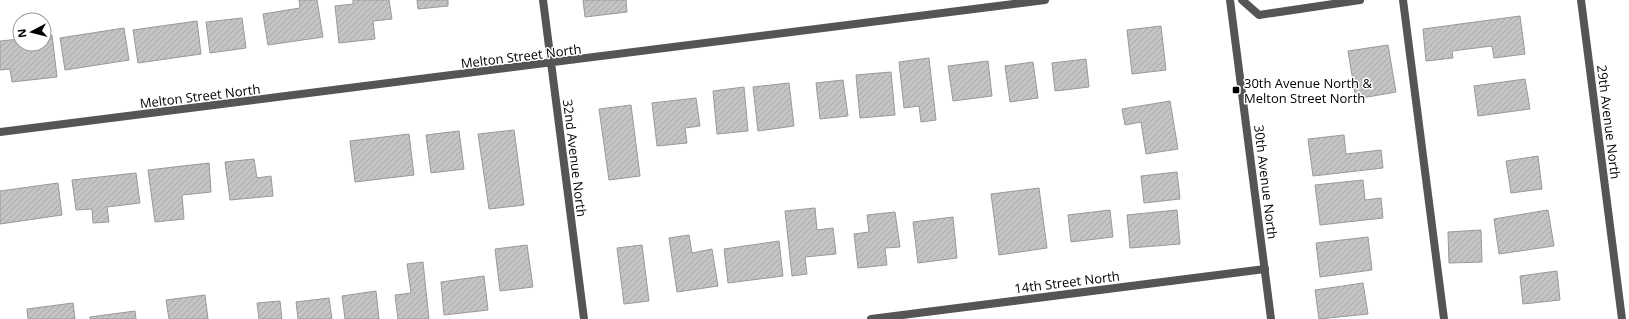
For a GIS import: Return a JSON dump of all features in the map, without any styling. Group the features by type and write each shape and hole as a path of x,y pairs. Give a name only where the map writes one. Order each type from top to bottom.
{"street":[{"name":"32nd Avenue North","path":"543,0 584,319"},
{"name":"Melton Street North","path":"0,132 551,64 1045,0"},
{"name":"30th Avenue North","path":"1230,0 1271,319"},
{"path":"1242,0 1259,15 1360,0"},
{"path":"1403,0 1444,319"},
{"name":"29th Avenue North","path":"1581,0 1622,319"},
{"name":"14th Street North","path":"871,319 1265,269"}],"building":[{"path":"299,0 317,0 323,37 268,45 263,14 300,8"},
{"path":"353,0 389,0 392,19 373,21 375,39 339,43 335,6 353,4"},
{"path":"417,0 448,0 448,6 418,9"},
{"path":"583,0 626,0 627,12 585,17"},
{"path":"1520,16 1525,54 1494,58 1492,46 1452,51 1453,58 1426,61 1423,29"},
{"path":"242,18 246,48 210,53 206,22"},
{"path":"197,21 201,54 138,63 133,30"},
{"path":"1161,26 1166,70 1132,74 1127,30"},
{"path":"124,28 129,60 65,70 60,38"},
{"path":"52,35 57,77 12,82 10,69 0,70 0,41 12,40 12,52 52,52"},
{"path":"1388,45 1396,92 1356,99 1348,51"},
{"path":"929,58 936,120 921,122 919,106 904,108 899,62"},
{"path":"1086,59 1089,87 1055,91 1052,63"},
{"path":"988,61 992,96 953,101 948,66"},
{"path":"1033,62 1038,98 1010,102 1005,66"},
{"path":"891,72 895,115 860,118 856,75"},
{"path":"1525,79 1530,109 1478,116 1474,86"},
{"path":"843,80 848,116 820,119 816,83"},
{"path":"789,83 794,126 758,131 753,87"},
{"path":"744,87 748,131 717,134 713,91"},
{"path":"696,98 700,126 685,128 687,143 657,146 652,103"},
{"path":"1170,101 1178,149 1146,154 1141,122 1125,125 1122,109"},
{"path":"631,105 640,176 609,180 599,109"},
{"path":"514,130 524,205 489,209 478,134"},
{"path":"459,131 464,169 431,173 426,135"},
{"path":"409,134 414,175 355,182 350,141"},
{"path":"1344,135 1346,154 1381,150 1383,168 1313,176 1308,139"},
{"path":"1538,156 1542,189 1511,193 1506,161"},
{"path":"254,159 257,178 271,176 273,196 230,200 225,162"},
{"path":"209,163 211,192 182,195 184,219 155,222 148,170"},
{"path":"1177,172 1180,199 1144,203 1141,176"},
{"path":"136,173 140,203 107,207 109,222 93,223 92,209 76,210 72,180"},
{"path":"1363,180 1365,200 1381,198 1383,218 1320,225 1315,185"},
{"path":"58,183 62,215 0,224 0,191"},
{"path":"1039,188 1047,248 999,255 991,194"},
{"path":"815,208 817,230 833,228 836,254 805,257 807,274 792,276 785,211"},
{"path":"1110,210 1113,237 1071,242 1068,215"},
{"path":"1177,210 1180,244 1130,248 1127,215"},
{"path":"1548,210 1554,246 1499,254 1494,219"},
{"path":"895,212 900,247 885,248 887,265 858,268 854,234 869,232 867,215"},
{"path":"953,217 957,258 918,263 913,222"},
{"path":"1481,230 1482,262 1449,263 1448,232"},
{"path":"689,235 692,253 712,249 718,286 677,292 669,238"},
{"path":"1368,237 1372,270 1320,277 1316,243"},
{"path":"779,241 783,276 728,283 724,249"},
{"path":"527,245 533,287 500,291 495,249"},
{"path":"642,245 649,301 624,304 617,248"},
{"path":"423,262 429,319 398,319 395,295 411,293 407,264"},
{"path":"1557,271 1560,300 1523,304 1520,276"},
{"path":"484,276 488,310 444,315 441,282"},
{"path":"1363,283 1368,314 1319,319 1315,290"},
{"path":"376,291 379,319 345,319 342,296"},
{"path":"205,295 208,319 169,319 166,300"},
{"path":"329,298 332,319 298,319 296,302"},
{"path":"280,301 282,319 259,319 257,303"},
{"path":"73,303 75,319 28,319 27,309"},
{"path":"135,311 136,319 90,319 90,317"}],"place":[{"name":"30th Avenue North & Melton Street North","path":"1236,90"}]}
